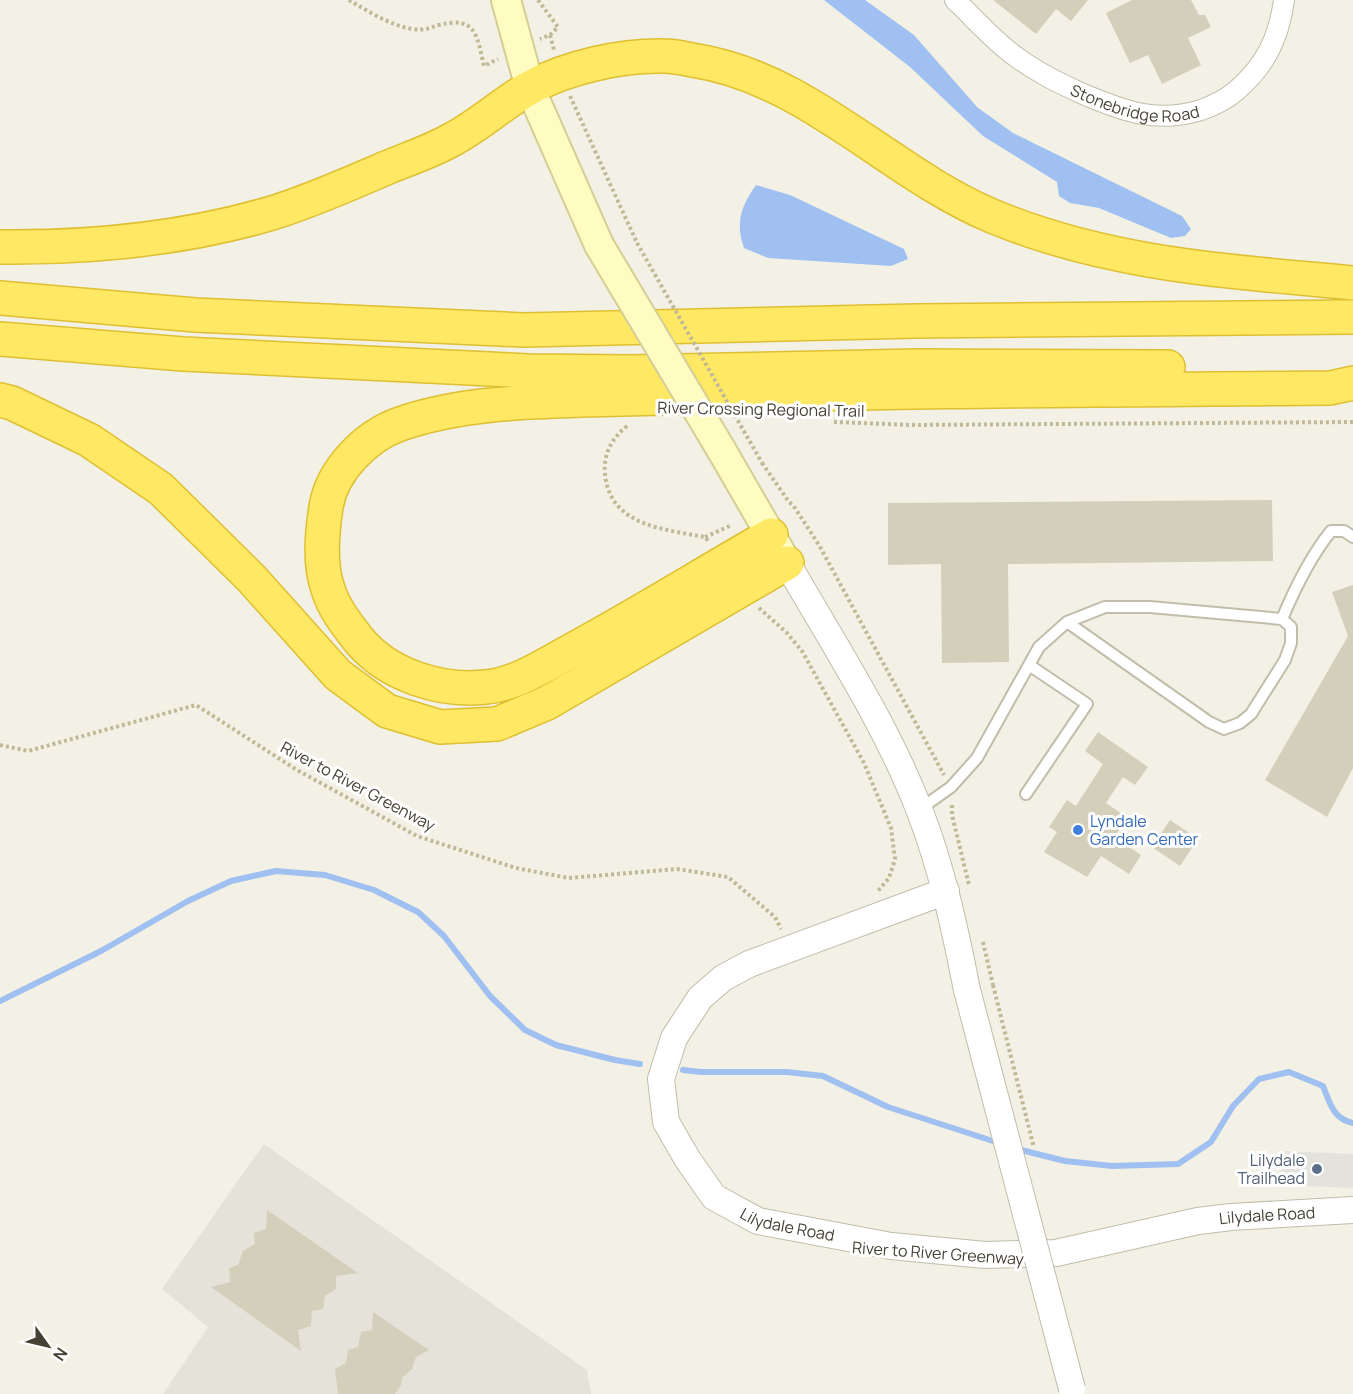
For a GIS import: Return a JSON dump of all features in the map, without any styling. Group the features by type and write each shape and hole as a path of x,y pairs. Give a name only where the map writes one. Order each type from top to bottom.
{"highway":[{"path":"0,247 57,248 133,241 208,228 271,213 333,191 454,139 530,88 568,70 665,55 709,62 775,86 953,197 1034,232 1093,250 1186,267 1353,283"},
{"path":"0,298 195,315 524,330 917,321 1353,317"},
{"path":"0,339 183,354 529,371 630,372 917,366 1353,367"},
{"path":"771,536 521,678 488,687 448,687 420,680 389,665 362,644 343,618 327,589 322,554 327,496 345,466 366,442 396,425 450,410 531,402 696,397 1330,388 1353,383"},
{"path":"0,400 89,440 160,489 252,579 338,675 387,711 440,727 497,724 547,703 787,563"}],"main road":[{"path":"506,0 530,88 599,245 787,563"}],"street":[{"name":"Stonebridge Road","path":"955,0 1014,56 1048,78 1131,113 1165,117 1183,115 1215,105 1243,85 1265,60 1274,45 1284,0"},
{"path":"787,563 879,723 919,809 946,891 968,990 1072,1392"},
{"name":"Lilydale Road","path":"946,891 749,964 723,978 700,998 674,1038 661,1079 666,1122 688,1160 714,1197 758,1221 891,1246 985,1255 1056,1253 1198,1221 1353,1210"}],"lane":[{"path":"1282,619 1304,572 1331,531 1344,531 1353,537"},
{"path":"919,809 951,787 977,758 1039,647 1067,622 1105,607 1150,607 1282,619 1291,627 1291,643 1285,660 1251,714 1239,723 1224,729 1209,722 1067,622"},
{"path":"1026,794 1087,705 1029,665"}],"path":[{"path":"349,0 380,18 410,29 426,30 454,23 468,26 476,33 484,66"},
{"path":"538,0 558,27 550,34"},
{"path":"569,95 637,243 762,463 789,502"},
{"name":"River Crossing Regional Trail","path":"726,418 738,418"},
{"name":"River Crossing Regional Trail","path":"830,422 923,425 1353,422"},
{"name":"River Crossing Regional Trail","path":"636,423 626,426 611,441 604,463 606,489 622,512 648,526 705,537 726,561"},
{"path":"743,589 760,611 786,632 802,651 864,763 891,828 895,859 889,878 876,894"},
{"name":"River to River Greenway","path":"0,745 28,751 196,705 297,770 417,836 516,868 569,878 677,869 728,877 775,917 781,930 791,926"}],"shaded area":[{"path":"264,1144 587,1370 591,1394 163,1394 208,1327 162,1289"},
{"name":"Lilydale Trailhead","path":"1282,1151 1353,1154 1353,1188 1280,1185"}],"water":[{"path":"824,0 865,0 914,35 977,107 1013,133 1182,216 1191,229 1185,236 1171,238 1099,208 1070,203 1059,196 1057,182 983,136 910,67"},
{"path":"756,185 790,195 904,249 908,259 891,266 768,258 744,248 740,231 741,215"}],"building":[{"path":"993,0 1088,0 1071,21 1056,9 1036,34"},
{"path":"1132,0 1191,0 1199,15 1205,15 1211,27 1188,38 1201,65 1162,84 1148,55 1130,63 1106,13"},
{"path":"1272,500 1273,561 1008,564 1009,662 942,663 941,564 888,565 888,503"},
{"path":"1353,585 1353,768 1327,817 1265,780 1348,636 1332,592"},
{"path":"1098,732 1148,767 1135,785 1123,777 1106,803 1128,818 1114,837 1141,855 1129,874 1101,856 1087,877 1044,852 1057,832 1049,827 1067,800 1076,806 1103,764 1085,751"},
{"path":"1170,820 1198,839 1180,866 1152,847"},
{"path":"267,1210 358,1273 336,1276 336,1289 325,1296 323,1309 312,1311 311,1326 298,1330 301,1351 211,1287 230,1282 229,1268 238,1265 243,1251 255,1244 254,1233 266,1229"},
{"path":"373,1312 429,1350 416,1357 412,1369 402,1378 401,1385 395,1394 338,1394 335,1369 346,1363 348,1350 358,1347 361,1332 372,1330"}],"waterway":[{"path":"0,1001 101,951 188,901 231,881 276,871 325,875 374,890 418,912 444,936 490,996 525,1030 556,1045 640,1064"},
{"path":"683,1070 787,1072 823,1076 888,1107 999,1143"},
{"path":"1017,1149 1065,1161 1112,1166 1178,1164 1211,1142 1233,1106 1259,1079 1289,1072 1323,1086 1337,1114 1353,1123"}],"place":[{"name":"Lyndale Garden Center","path":"1078,830"},
{"name":"Lilydale Trailhead","path":"1317,1169"}]}
